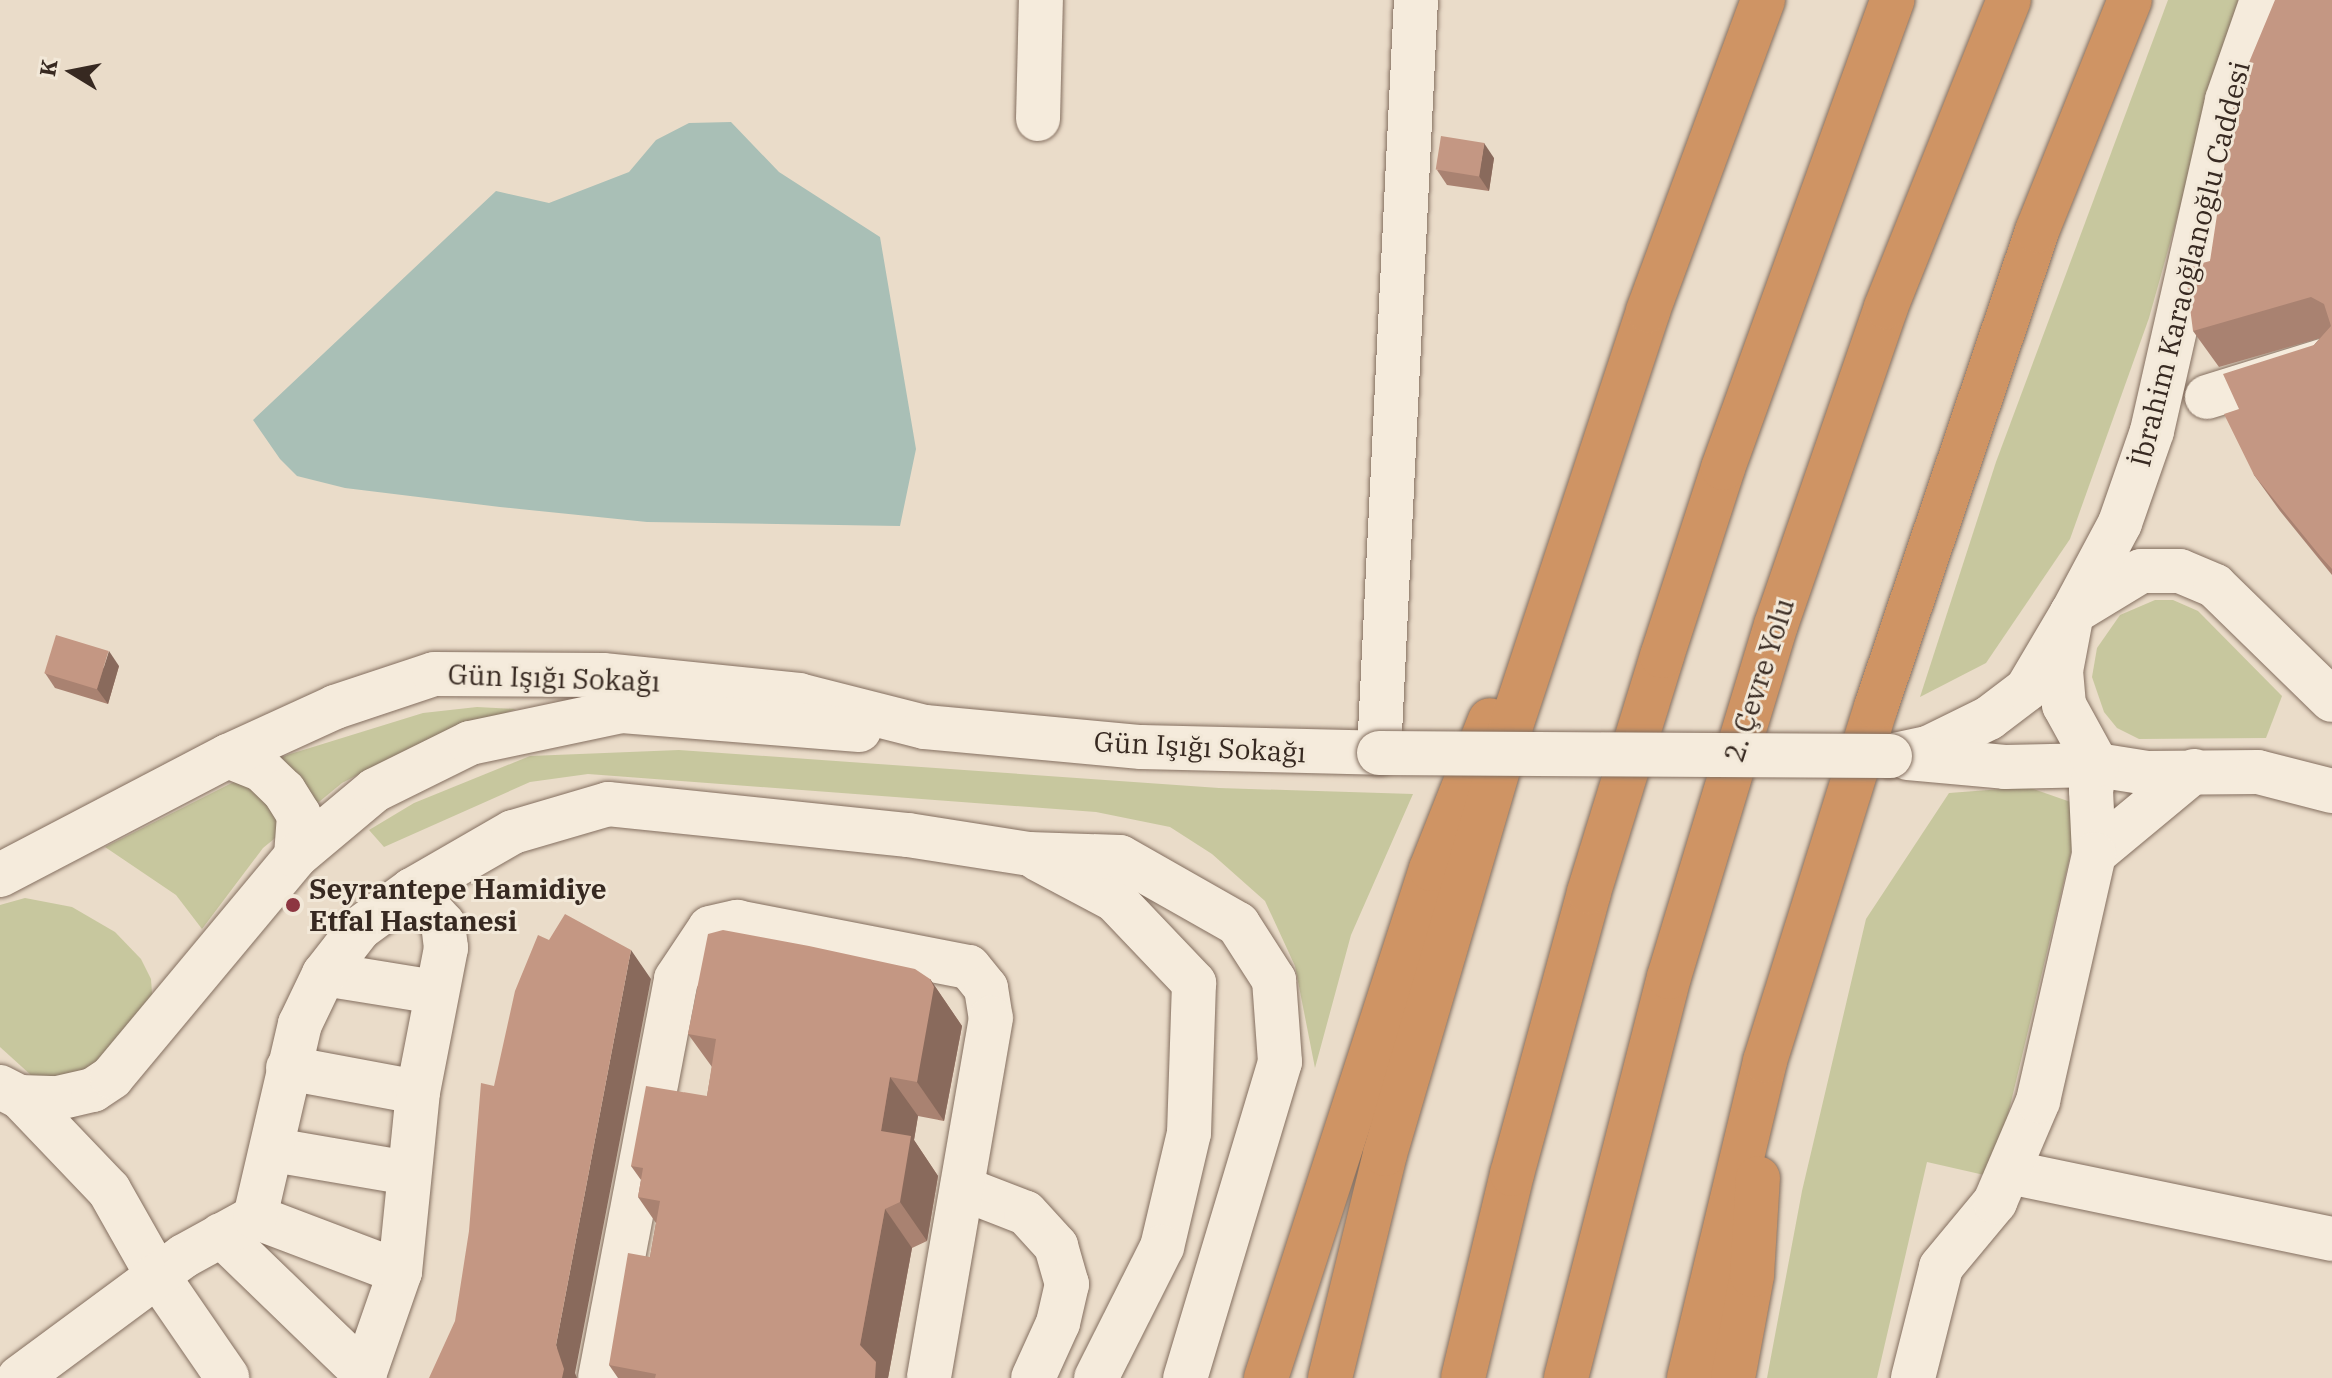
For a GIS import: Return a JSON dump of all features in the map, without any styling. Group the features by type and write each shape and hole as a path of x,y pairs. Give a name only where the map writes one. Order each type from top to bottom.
{"highway":[{"path":"1330,1378 1385,1154 1432,1007 1546,621 1648,311 1763,0"},
{"path":"1463,1378 1512,1174 1589,892 1662,656 1723,468 1892,0"},
{"name":"2. Çevre Yolu","path":"1566,1378 1669,977 1776,625 1886,307 2009,0"},
{"path":"1689,1378 1765,1061 1974,408 2037,231 2130,0"},
{"path":"1266,1378 1464,776 1510,678 1546,621"},
{"path":"1358,1378 1405,1164 1432,1007"},
{"path":"1733,1378 1752,1275 1765,1061"}],"street":[{"path":"1038,119 1041,0"},
{"path":"1379,753 1416,0"},
{"name":"İbrahim Karaoğlanoğlu Caddesi","path":"2072,613 2120,523 2152,431 2227,100 2262,0"},
{"path":"2207,397 2332,358"},
{"path":"1890,756 1928,748 1989,718 2017,696 2072,613 2141,571 2180,571 2215,586 2332,700"},
{"path":"1913,1378 1941,1267 1995,1202 2038,1101 2094,854 2091,790 2097,765 2064,705 2061,671 2072,613"},
{"name":"Gün Işığı Sokağı","path":"9,861 335,707 434,674 603,675 799,695 925,727"},
{"name":"Gün Işığı Sokağı","path":"10,1092 58,1098 93,1090 112,1077 296,856 375,790 470,743 622,711 856,730 925,727 1227,752 1890,756"},
{"path":"228,756 261,769 284,791 299,815 296,856"},
{"path":"1890,756 2005,767 2097,765 2147,773 2258,772 2332,791"},
{"path":"2094,854 2194,771"},
{"path":"19,1378 157,1275 238,1226 274,1150 288,1068 300,1024 324,974 360,928 412,890 513,832 608,804 908,835 1029,854 1120,857 1177,886 1238,924 1274,980 1280,1062 1185,1378"},
{"path":"1029,854 1115,900 1194,983 1189,1133 1165,1232 1096,1378"},
{"path":"364,1376 400,1272 418,1092 446,948 443,924 412,890"},
{"path":"600,1378 676,979 710,928 737,922 969,967 978,974 986,988 991,1018 964,1189 929,1378"},
{"path":"324,974 435,992"},
{"path":"288,1068 418,1092"},
{"path":"10,1092 109,1190 157,1275 227,1378"},
{"path":"274,1150 409,1173"},
{"path":"2009,1172 2332,1239"},
{"path":"964,1189 1026,1213 1056,1246 1067,1284 1058,1323 1033,1378"},
{"path":"238,1226 400,1272"},
{"path":"238,1226 364,1376"}],"green space":[{"path":"2168,0 2238,0 2149,318 2070,539 1986,663 1920,697 1996,462"},
{"path":"2155,600 2173,600 2198,611 2282,696 2266,738 2139,739 2117,728 2104,712 2092,677 2097,648 2120,615"},
{"path":"477,707 516,709 412,747 342,783 263,848 202,929 176,895 105,847 287,755 423,713"},
{"path":"679,750 1219,788 1413,794 1351,935 1315,1068 1295,966 1265,901 1212,854 1170,827 1096,812 588,774 530,782 384,847 369,830 414,803 530,756"},
{"path":"2028,787 2082,806 1993,1177 1927,1162 1877,1378 1767,1378 1802,1191 1866,919 1949,793"},
{"path":"25,898 72,907 115,932 141,959 151,979 153,1008 97,1084 32,1076 0,1047 0,905"}],"shaded area":[{"path":"731,122 779,172 880,237 916,449 900,526 647,522 345,488 297,476 280,459 253,420 496,191 549,203 629,172 656,140 689,123"}],"building":[{"path":"2275,0 2332,0 2332,569 2254,475 2224,414 2239,409 2223,374 2314,345 2331,326 2324,304 2311,297 2193,331 2187,284 2191,266 2210,261 2235,96"},
{"path":"1441,136 1484,143 1479,176 1436,170"},
{"path":"56,635 109,651 97,689 44,673"},
{"path":"565,914 631,950 556,1345 564,1369 562,1378 429,1378 455,1321 469,1231 481,1083 494,1086 515,991 538,935 549,940"},
{"path":"723,930 915,969 930,979 934,987 917,1082 890,1077 881,1131 911,1136 900,1202 885,1209 860,1345 876,1362 875,1378 655,1378 656,1374 609,1365 628,1253 650,1257 660,1201 638,1197 643,1168 631,1166 646,1086 707,1096 716,1039 688,1034 708,934"}],"place":[{"name":"Seyrantepe Hamidiye Etfal Hastanesi","path":"293,905"}]}
